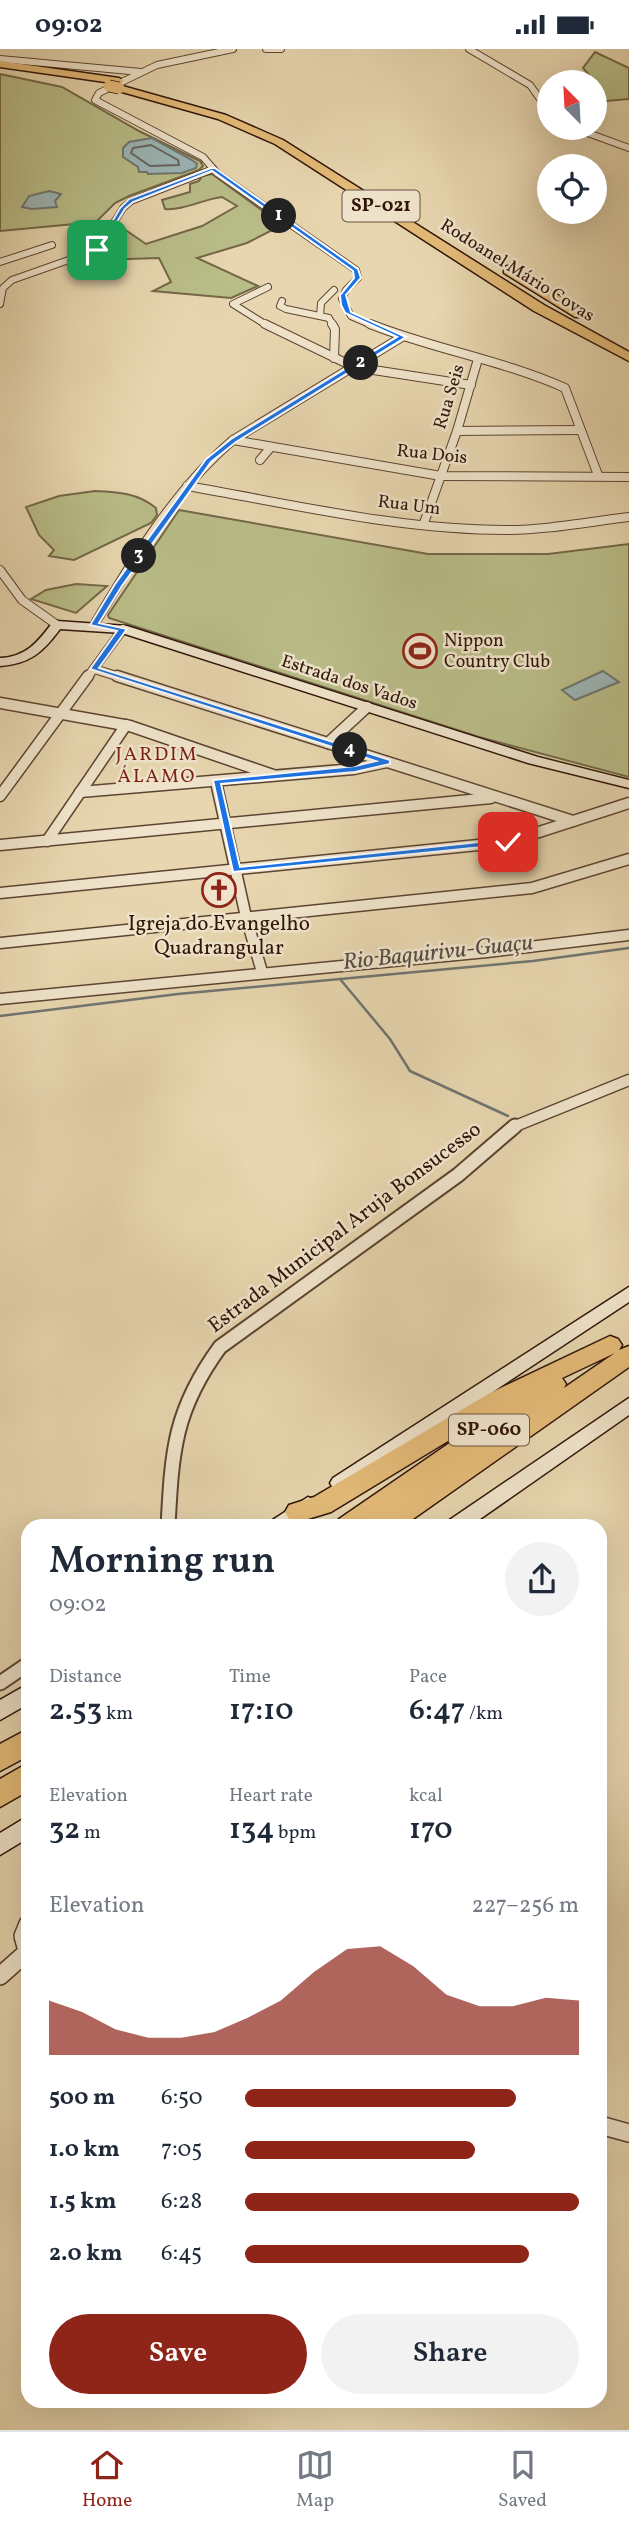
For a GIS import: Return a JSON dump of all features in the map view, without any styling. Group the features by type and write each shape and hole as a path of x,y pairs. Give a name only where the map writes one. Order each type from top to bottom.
{"highway":[{"name":"Rodoanel Mário Covas","path":"0,61 190,98 248,117 286,134 342,167"},
{"name":"Rodoanel Mário Covas","path":"0,70 121,84 222,117 279,142 540,308 629,357"},
{"name":"Rodoanel Mário Covas","path":"497,263 594,322"},
{"path":"288,1519 322,1505 457,1423 575,1360 623,1345"},
{"name":"SP-060","path":"394,1519 565,1399 623,1345"},
{"name":"SP-060","path":"359,1519 623,1345"},
{"path":"565,1399 629,1368"},
{"path":"0,1759 21,1746"},
{"path":"0,1795 21,1780"}],"street":[{"path":"233,49 176,60 142,72 96,96 97,102 203,157 213,169 356,270 358,278 343,295 344,305 349,313 402,337 559,383 569,393 598,475"},
{"path":"266,49 281,49"},
{"path":"469,49 530,85 537,95"},
{"path":"0,61 142,72"},
{"path":"607,140 629,148"},
{"path":"0,304 3,288 12,279 97,250 123,208 131,201 213,169"},
{"path":"0,262 52,245"},
{"path":"268,287 233,304 258,321 354,367 471,385"},
{"path":"320,316 321,303 334,290"},
{"path":"282,301 280,306 291,312 329,318 335,329 334,358"},
{"path":"291,312 321,306"},
{"path":"94,625 118,585 187,486 209,460 233,440 402,337"},
{"name":"Rua Seis","path":"424,523 457,431 478,359"},
{"path":"457,431 580,430"},
{"name":"Rua Dois","path":"233,440 441,475 629,477"},
{"path":"260,460 271,446"},
{"name":"Rua Um","path":"187,486 424,523 508,530 629,517"},
{"path":"0,570 22,600 57,625 31,656 20,661 0,662"},
{"name":"Estrada dos Vados","path":"57,625 94,625 122,629 533,759 629,785"},
{"path":"0,796 122,629"},
{"path":"94,669 574,821"},
{"path":"0,703 126,725 277,776"},
{"path":"328,743 367,707"},
{"path":"47,841 126,725"},
{"path":"80,792 362,768 387,762"},
{"path":"216,782 246,917 262,972"},
{"path":"0,845 497,797"},
{"path":"0,893 508,842 629,803"},
{"path":"0,943 532,888 627,862"},
{"path":"0,999 474,953 629,935"},
{"name":"Estrada Municipal Aruja Bonsucesso","path":"168,1519 173,1447 178,1423 197,1375 219,1347 458,1175 517,1124 629,1080"},
{"path":"288,1519 629,1293"},
{"path":"465,1519 629,1405"},
{"path":"0,1683 21,1669"},
{"path":"0,1711 21,1698"},
{"path":"0,1845 21,1831"},
{"path":"0,1976 21,1958"},
{"path":"607,2127 629,2133"}],"green space":[{"path":"595,52 629,68 629,99 607,101 607,70 583,68"},
{"path":"0,74 62,87 139,131 200,161 203,166 199,170 115,203 96,222 0,231"},
{"path":"212,174 282,225 247,243 197,258 258,286 231,298 153,291 171,282 159,258 96,260 124,229 146,244 202,226 237,206 222,197 165,209 162,200 190,192 190,184 199,181 202,176"},
{"path":"95,491 135,496 156,508 157,515 151,523 74,560 49,556 54,550 39,535 26,507 59,496"},
{"name":"Nippon Country Club","path":"179,510 428,554 548,554 629,544 629,777 479,737 109,618 108,615"},
{"path":"76,584 107,586 76,613 31,599 46,590"}],"water":[{"path":"152,138 192,160 197,164 196,168 182,173 139,172 138,167 123,157 123,148 129,142"},
{"path":"49,191 61,194 55,201 57,207 22,207 29,196"},
{"path":"603,671 619,682 575,700 562,690"}],"waterway":[{"name":"Rio Baquirivu-Guaçu","path":"0,1016 178,994 533,961 629,948"},
{"path":"340,979 390,1039 410,1071 508,1116"}],"place":[{"name":"Nippon Country Club","path":"420,651"},
{"name":"Igreja do Evangelho Quadrangular","path":"219,890"}],"district":[{"name":"JARDIM ÁLAMO","path":"157,766"}],"route":[{"path":"97,250 123,208 131,201 213,169 356,270 358,278 346,290 342,299 351,316 402,337 233,440 209,460 187,486 118,585 94,625 122,629 94,669 387,762 355,769 216,782 236,870 508,842"}]}
